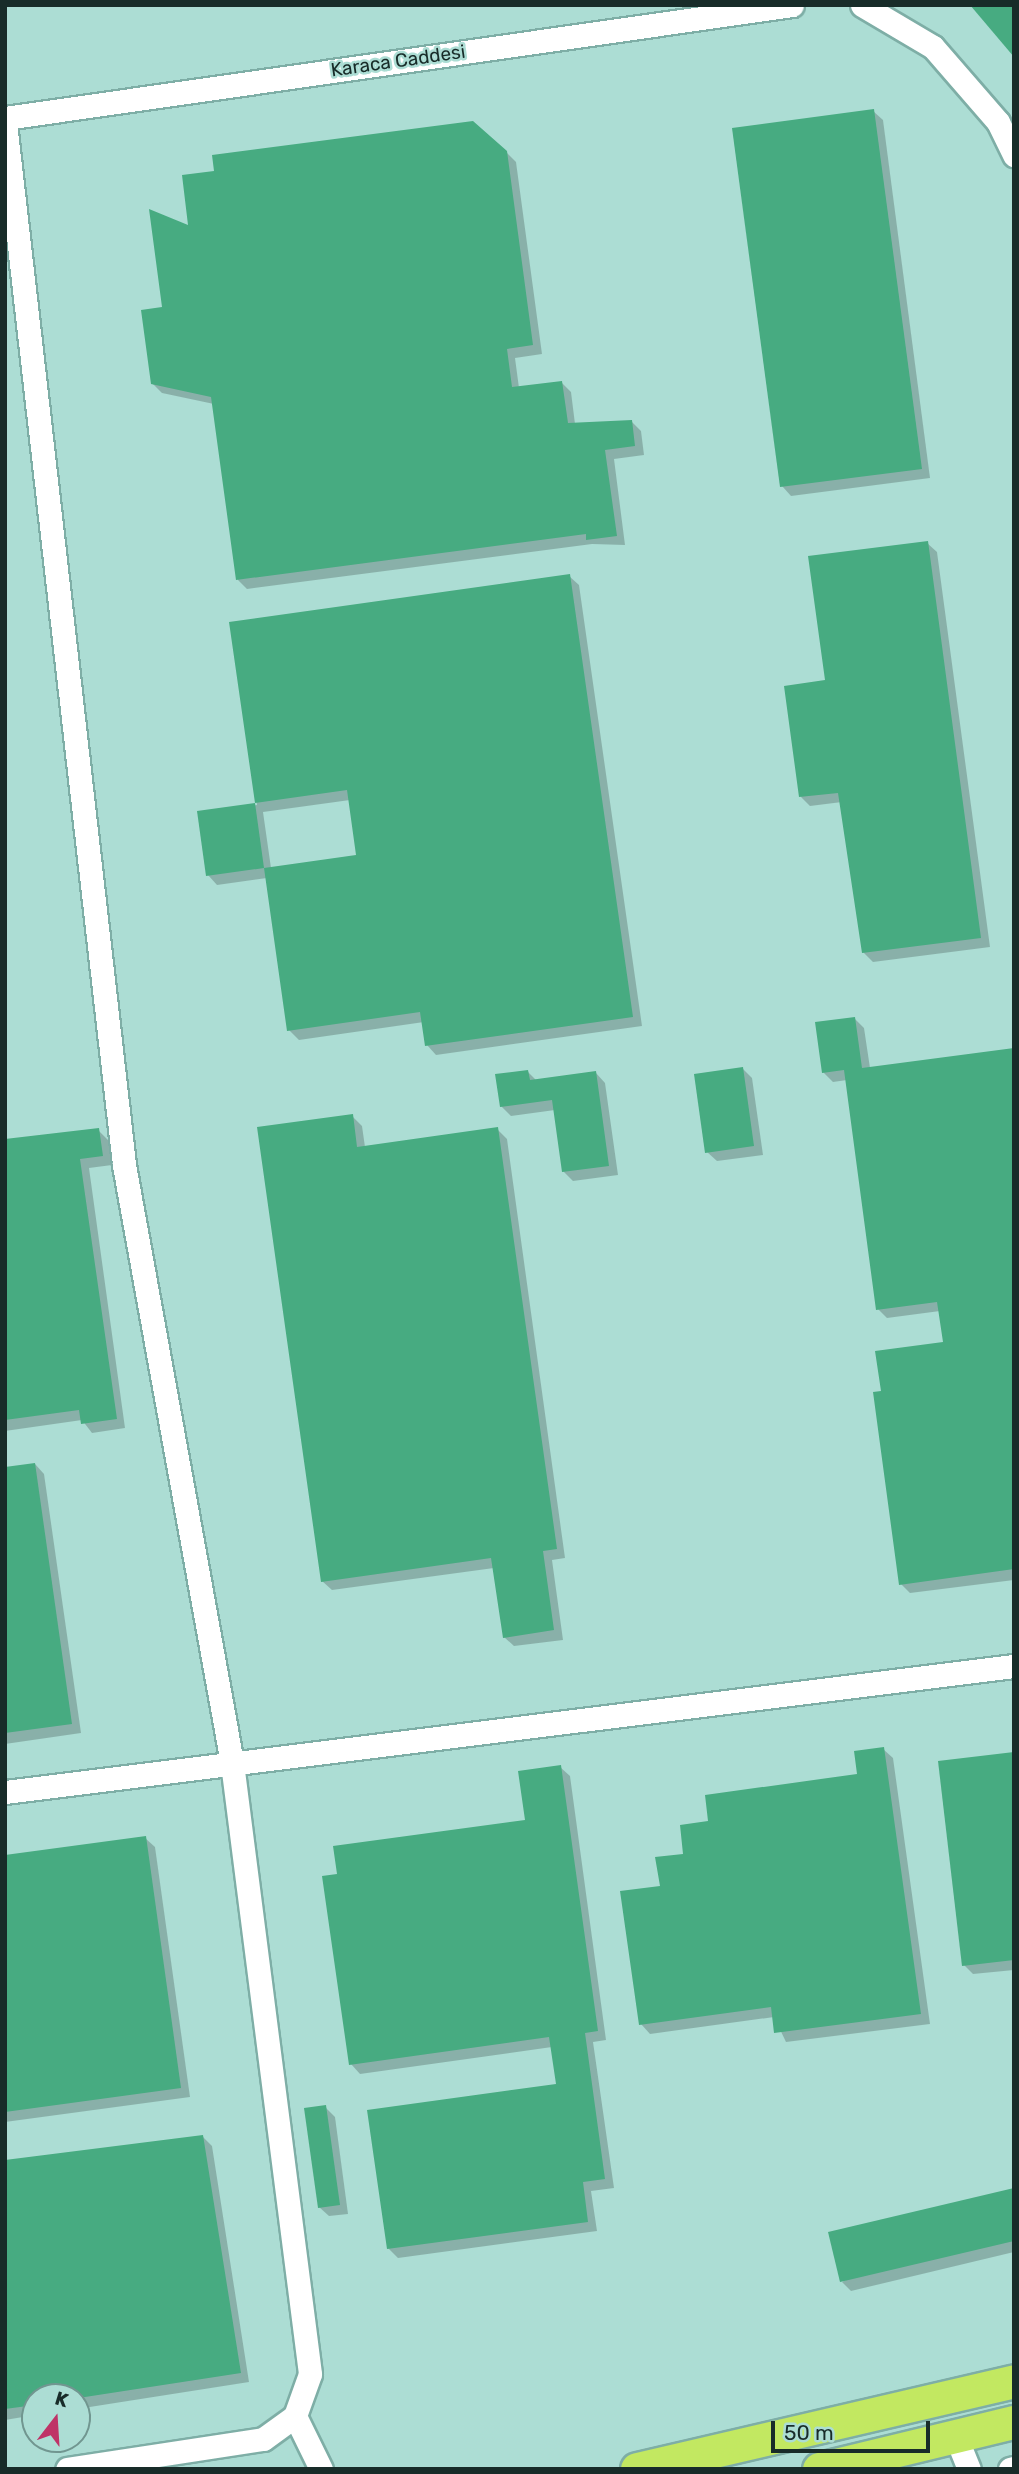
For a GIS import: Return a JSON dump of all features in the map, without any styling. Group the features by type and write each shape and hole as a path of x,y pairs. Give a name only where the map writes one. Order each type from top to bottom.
{"highway":[{"path":"637,2469 1014,2381"},
{"path":"819,2469 1014,2422"}],"street":[{"name":"Karaca Caddesi","path":"5,118 792,5"},
{"path":"862,5 933,47 998,122 1014,155"},
{"path":"5,123 124,1165 232,1763 310,2374 295,2416 263,2439 67,2469"},
{"path":"5,1792 1014,1666"},
{"path":"295,2416 321,2469"},
{"path":"956,2437 969,2469"}],"building":[{"path":"970,5 1014,5 1014,57"},
{"path":"874,109 922,469 780,487 732,128"},
{"path":"473,121 507,151 533,345 507,349 512,387 562,381 568,423 632,420 635,446 605,450 617,536 586,540 586,534 236,580 211,397 151,384 141,310 162,307 149,209 188,225 182,175 214,171 212,155"},
{"path":"928,541 981,938 862,953 838,793 799,797 784,686 825,680 808,556"},
{"path":"570,574 633,1017 425,1046 420,1012 287,1031 264,868 356,855 347,790 255,803 229,622"},
{"path":"255,803 264,868 206,876 197,811"},
{"path":"855,1017 862,1068 1014,1048 1014,1569 899,1585 873,1392 881,1391 875,1351 943,1342 937,1302 876,1310 844,1070 822,1073 815,1022"},
{"path":"743,1067 754,1146 705,1153 694,1074"},
{"path":"528,1070 530,1080 596,1071 609,1166 562,1172 552,1100 500,1107 495,1074"},
{"path":"353,1114 357,1147 498,1127 557,1549 543,1551 554,1630 503,1638 491,1558 321,1582 257,1127"},
{"path":"99,1128 103,1156 80,1159 117,1419 81,1424 79,1410 5,1420 5,1139"},
{"path":"35,1463 72,1724 5,1733 5,1467"},
{"path":"884,1747 921,2014 774,2033 771,2007 639,2025 620,1891 660,1886 655,1857 683,1854 680,1825 708,1821 705,1795 857,1774 854,1751"},
{"path":"1014,1752 1014,1960 962,1966 938,1761"},
{"path":"561,1765 598,2031 585,2033 605,2179 583,2182 588,2222 387,2249 367,2110 556,2084 549,2037 349,2065 322,1876 337,1874 333,1846 525,1820 518,1771"},
{"path":"146,1836 181,2088 5,2112 5,1855"},
{"path":"326,2105 340,2205 318,2208 304,2108"},
{"path":"203,2135 241,2373 91,2396 91,2383 21,2383 21,2407 5,2409 5,2160"},
{"path":"1014,2188 1014,2241 840,2282 828,2232"}]}
